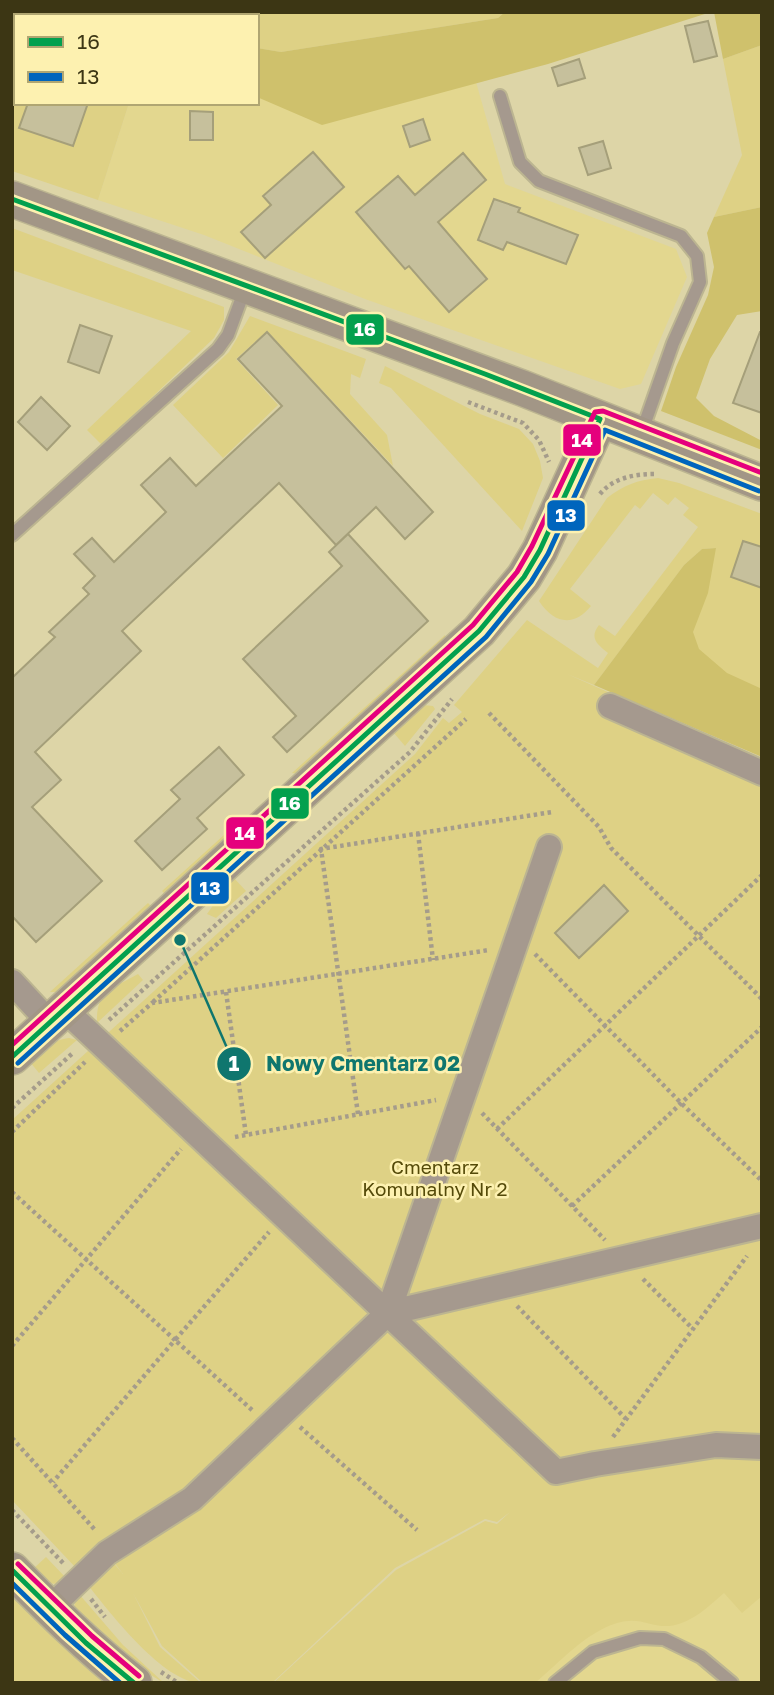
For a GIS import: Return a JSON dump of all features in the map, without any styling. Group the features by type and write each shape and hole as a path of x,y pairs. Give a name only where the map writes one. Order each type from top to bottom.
{"street":[{"path":"12,199 600,419 762,483"},
{"path":"12,1057 458,652 494,614 524,578 540,550 600,419"},
{"path":"610,706 762,773"},
{"path":"50,1609 112,1549 192,1499 388,1313 549,848"},
{"path":"12,982 57,1016 103,1045 555,1472 716,1445 762,1447"},
{"path":"388,1313 624,1259 758,1236"},
{"path":"12,1570 106,1661 134,1683"}],"lane":[{"path":"500,96 520,162 539,181 681,236 697,256 700,282 673,343 640,435"},
{"path":"12,535 218,349 228,335 246,286"},
{"path":"555,1683 593,1652 640,1638 664,1639 701,1657 732,1683"}],"path":[{"path":"489,713 599,827 611,848 762,999"},
{"path":"12,1132 103,1045 466,719"},
{"path":"321,849 552,812"},
{"path":"418,833 433,960"},
{"path":"321,849 358,1114"},
{"path":"497,1129 762,875"},
{"path":"152,1003 526,944 681,1103 762,1181"},
{"path":"226,992 246,1135"},
{"path":"572,1206 762,1027"},
{"path":"12,1346 86,1259 201,1137 246,1135 464,1094 692,1329"},
{"path":"12,1192 175,1340 417,1530"},
{"path":"53,1482 283,1215"},
{"path":"595,1464 758,1236"},
{"path":"499,1287 626,1419"},
{"path":"12,1438 112,1549"}],"shaded area":[{"path":"505,12 711,12 548,64 322,125 259,98 259,48 281,52 498,18"},
{"path":"714,12 762,12 762,45 723,59"},
{"path":"476,82 505,184 676,249 687,277 641,384 620,389 365,299 204,235 98,200 128,105 259,105 259,95"},
{"path":"762,207 762,311 737,315 710,359 696,398 714,416 762,441 762,450 661,411 676,367 708,295 714,267 707,233 714,217"},
{"path":"716,548 708,593 693,632 699,649 727,673 762,689 762,757 594,685 684,565 702,549"},
{"path":"762,1569 762,1683 521,1683 608,1612"}],"green space":[{"path":"505,12 498,18 281,52 259,48 259,14 152,14"},
{"path":"762,45 762,207 714,217 742,155 723,59"},
{"path":"14,52 14,105 128,105 98,200 12,171"},
{"path":"12,228 224,307 224,320 214,338 102,445 87,430 191,331 12,270"},
{"path":"250,316 366,359 360,378 351,374 350,394 387,435 393,466 267,331 236,359 278,405 223,458 173,405 229,352"},
{"path":"385,366 480,414 519,429 533,444 543,478 522,531 391,388 379,383"},
{"name":"Cmentarz Komunalny Nr 2","path":"658,478 679,483 762,514 762,693 676,658 716,548 702,549 684,565 594,685 567,674 762,760 762,1596 742,1613 724,1593 699,1614 677,1625 662,1626 638,1621 617,1623 584,1641 535,1683 273,1683 396,1570 485,1521 497,1524 510,1512 497,1522 485,1519 395,1568 272,1683 203,1683 162,1646 133,1593 160,1647 201,1683 186,1680 171,1672 139,1644 88,1585 111,1560 123,1574 107,1553 77,1569 12,1500 12,1120 415,754 443,718 449,723 462,712 454,705 527,620 598,668 608,653 596,641 596,630 599,625 615,636 698,527 683,515 689,508 675,497 668,505 653,493 640,509 635,505 570,589 591,606 578,617 571,620 558,618 539,601 607,498 631,484"},
{"path":"445,635 445,643 300,774 292,773"},
{"path":"423,705 433,706 435,709 405,746 393,732"},
{"path":"224,835 225,847 165,894 162,891"},
{"path":"233,877 246,891 216,918 207,914"},
{"path":"148,903 151,906 150,915 58,992 50,992"},
{"path":"138,974 143,980 97,1023 99,1004 107,992"},
{"path":"69,1038 77,1040 39,1073 30,1062 52,1044"},
{"path":"46,1557 67,1579 52,1584 32,1570"},
{"path":"12,1590 111,1683 12,1683"},
{"path":"79,1594 123,1645 164,1683 134,1665 74,1609"}],"water":[{"path":"12,12 157,12 14,14 12,28"}],"building":[{"path":"708,21 717,56 694,62 685,26"},
{"path":"579,59 585,78 558,86 552,68"},
{"path":"27,105 87,105 73,146 19,128"},
{"path":"190,111 213,112 213,140 190,140"},
{"path":"423,119 430,140 410,147 403,126"},
{"path":"603,141 611,168 588,175 579,148"},
{"path":"313,152 344,187 265,258 241,232 271,205 263,196"},
{"path":"463,153 486,180 438,222 487,279 449,312 409,266 405,269 356,212 398,176 415,195"},
{"path":"494,199 520,208 518,212 578,235 566,264 507,242 503,250 478,240"},
{"path":"80,325 112,336 99,373 68,362"},
{"path":"267,332 433,512 405,539 376,507 336,545 279,483 122,631 141,651 35,752 61,780 32,807 102,881 36,942 12,916 12,678 55,637 49,632 89,594 83,588 95,576 74,554 92,538 114,562 166,512 141,485 170,458 196,486 282,406 238,359"},
{"path":"762,332 762,413 733,403"},
{"path":"41,397 70,426 47,450 18,422"},
{"path":"348,534 428,621 287,752 273,737 296,716 243,659 342,566 329,552"},
{"path":"743,541 762,547 762,588 731,577"},
{"path":"219,747 244,775 197,818 207,829 162,870 135,841 180,799 171,790"},
{"path":"604,885 628,911 579,958 555,933"}],"transit line":[{"name":"16","path":"12,199 600,419 540,550 524,577 479,631 12,1057"},
{"name":"14","path":"12,1045 473,625 517,572 532,546 595,412 603,411 762,473"},
{"name":"13","path":"18,1063 486,637 531,582 548,554 605,430 759,491"},
{"name":"14","path":"18,1564 92,1636 139,1676"},
{"name":"16","path":"12,1570 86,1643 134,1683"},
{"name":"13","path":"12,1583 65,1635 120,1683"}],"place":[{"name":"Nowy Cmentarz 02","path":"180,940"}]}
